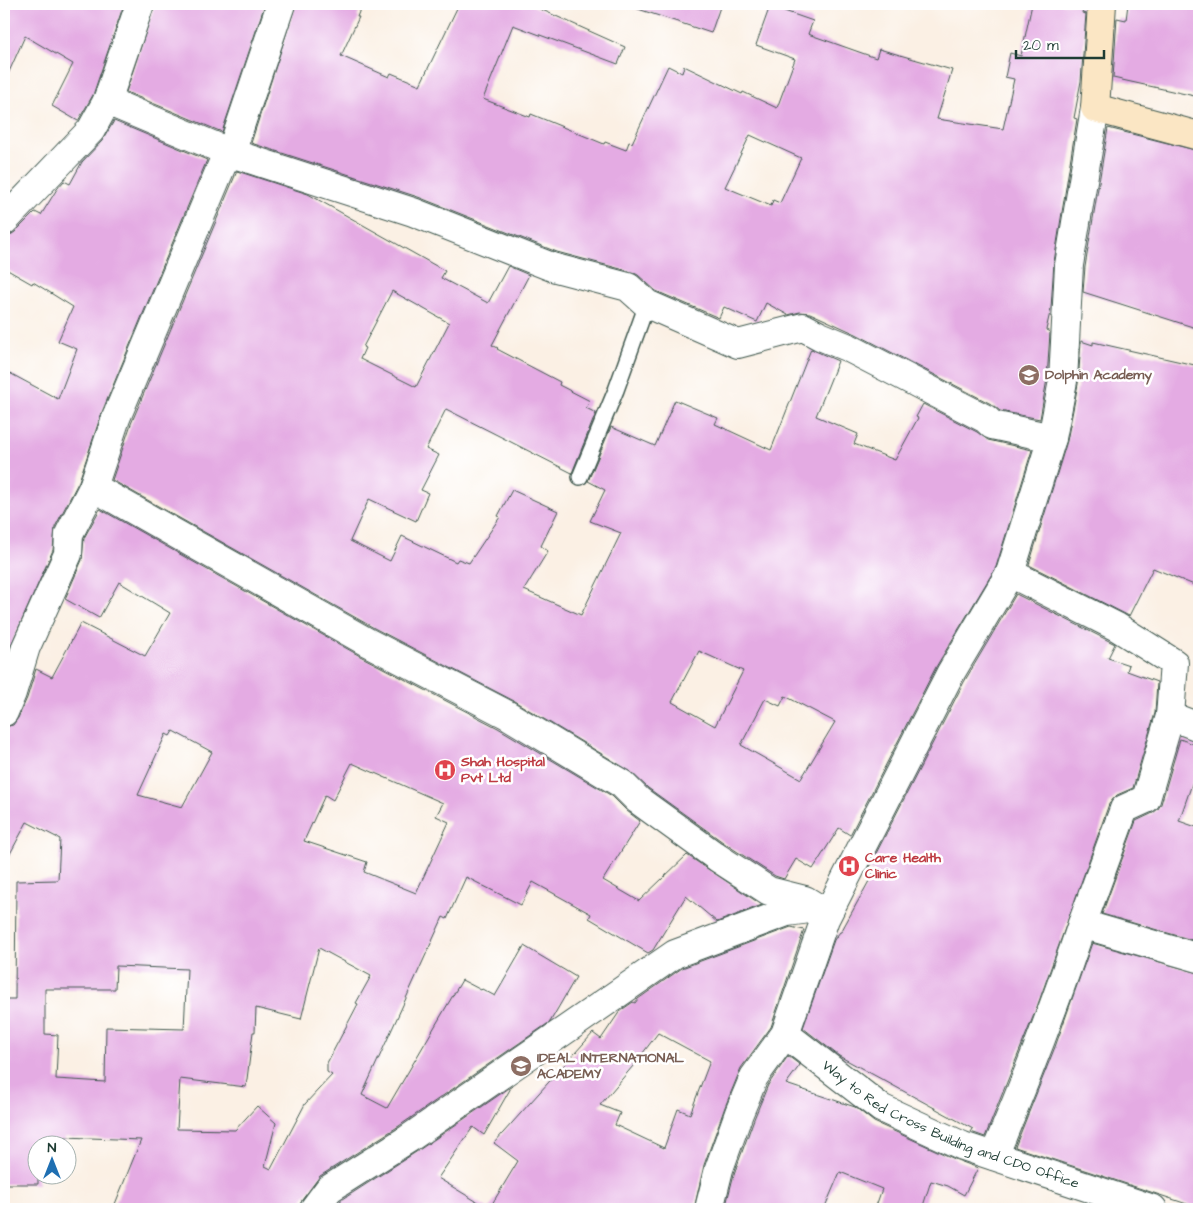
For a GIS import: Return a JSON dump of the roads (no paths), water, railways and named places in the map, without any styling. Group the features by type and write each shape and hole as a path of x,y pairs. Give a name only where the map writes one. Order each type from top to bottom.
{"main road":[{"path":"1102,4 1095,108 1199,136"}],"street":[{"path":"4,221 91,130 107,102 140,4"},
{"path":"4,712 26,647 68,554 69,534 93,487 116,418 222,165 231,153 281,4"},
{"path":"107,102 231,153 413,212 552,267 628,287 647,304 738,344 803,327 986,419 992,425 1052,438"},
{"path":"709,1209 718,1169 754,1077 785,1034 821,914 950,674 1010,573 1052,438 1063,381 1068,265 1095,108"},
{"path":"93,487 367,642 506,714 622,784 638,800 718,858 768,891 806,900 821,914"},
{"path":"994,1156 1028,1076 1124,809 1146,799 1170,716 1174,663 1117,627 1010,573"},
{"path":"1170,716 1199,727"},
{"path":"314,1209 329,1189 408,1139 675,954 787,912 821,914"},
{"path":"1082,924 1199,958"},
{"name":"Way to Red Cross Building and CDO Office","path":"785,1034 881,1108 963,1146 1153,1209"}],"lane":[{"path":"580,477 616,390 647,304"}],"place":[{"name":"Dolphin Academy","path":"1029,375"},
{"name":"Shah Hospital Pvt Ltd","path":"445,770"},
{"name":"Care Health Clinic","path":"849,866"},
{"name":"IDEAL INTERNATIONAL ACADEMY","path":"521,1066"}]}
